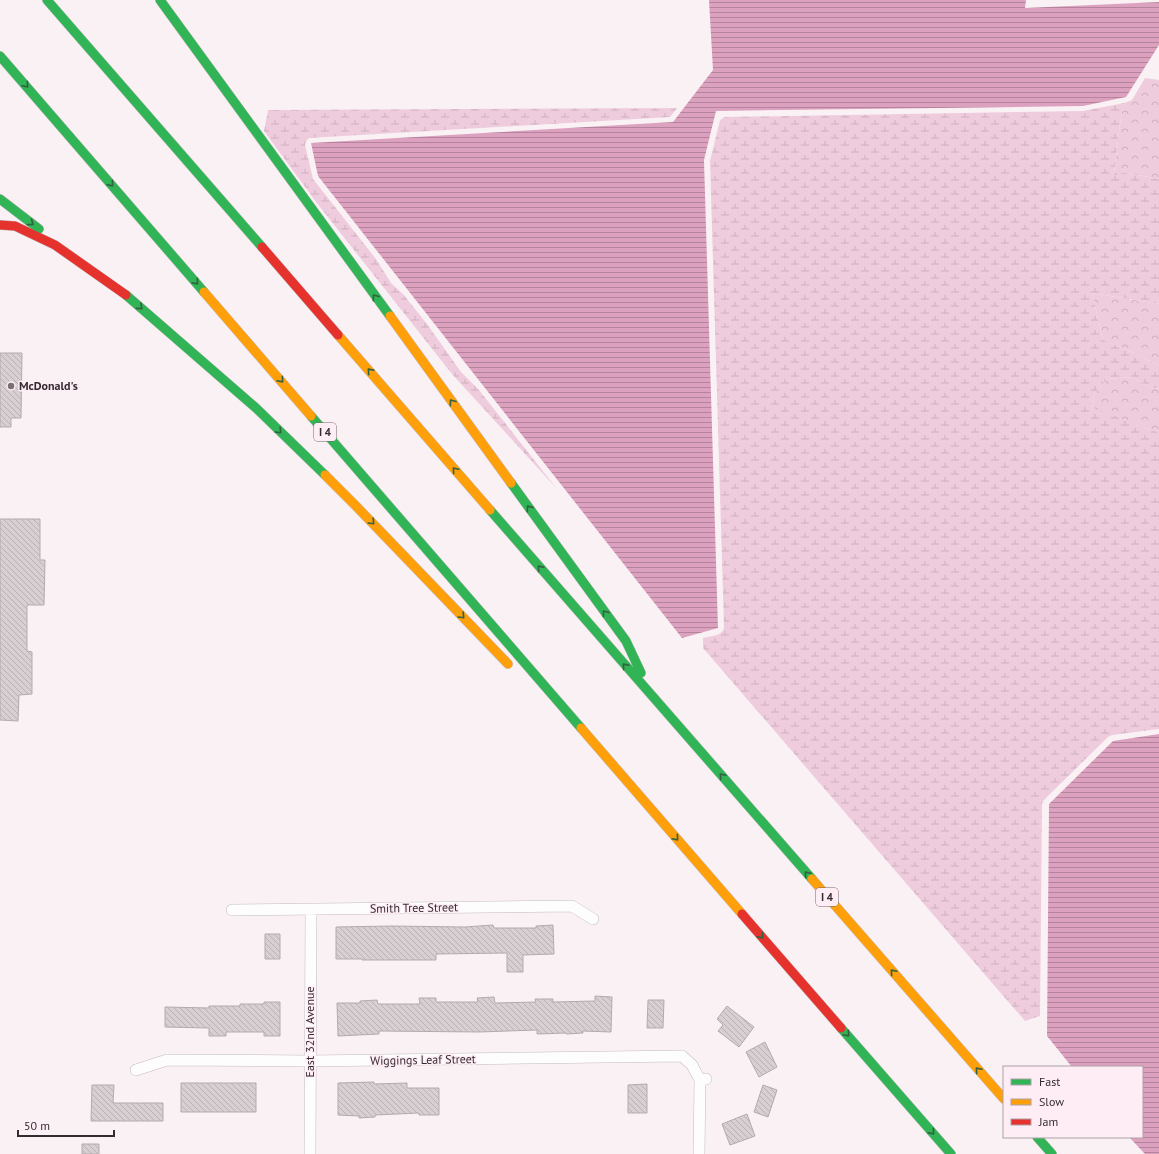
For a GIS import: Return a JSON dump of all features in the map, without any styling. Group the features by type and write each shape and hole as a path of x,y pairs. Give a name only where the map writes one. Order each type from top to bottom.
{"highway":[{"name":"I 4","path":"47,0 1003,1098"},
{"path":"160,0 626,641 651,695"},
{"name":"I 4","path":"0,56 951,1154"},
{"path":"0,199 125,294 256,408 355,505 514,669"},
{"path":"0,225 15,226 55,246 125,294"},
{"path":"547,703 650,808"},
{"path":"1038,1138 1052,1154"}],"street":[{"name":"Smith Tree Street","path":"232,910 572,906 593,919"},
{"name":"East 32nd Avenue","path":"310,1154 311,910"},
{"name":"Wiggings Leaf Street","path":"136,1070 167,1060 310,1061 682,1056 692,1065 703,1080 699,1154"}],"green space":[{"path":"1145,78 1159,80 1159,179 1121,172 1113,178 1120,122 1124,103 1132,100"},
{"path":"1124,103 1120,121 1113,177 1121,172 1159,179 1159,304 1092,293 1103,340 1132,352 1159,366 1159,389 1151,388 1133,377 1107,379 1095,393 1091,407 1159,433 1159,729 1112,735 1108,737 1044,800 1042,804 1040,1016 1025,1021 703,648 703,638 719,634 724,628 710,161 720,120 725,117 1083,111"},
{"path":"677,108 670,117 309,138 306,141 305,145 313,179 376,259 391,283 403,294 427,324 461,372 479,390 557,489 452,374 316,202 264,131 268,110"},
{"path":"1092,293 1159,304 1159,366 1132,352 1103,340"},
{"path":"1133,377 1151,388 1159,389 1159,433 1091,408 1095,393 1107,379"}],"shaded area":[{"path":"709,0 1026,0 1025,8 1159,2 1159,45 1126,97 1083,106 716,111 704,160 718,628 682,638 318,176 311,143 673,122 713,70"},
{"path":"1159,734 1159,1154 1145,1154 1130,1138 1143,1138 1143,1066 1071,1066 1047,1036 1049,804 1113,741"}],"building":[{"name":"McDonald's","path":"0,353 22,353 21,418 11,418 11,427 0,427"},
{"path":"0,519 40,519 40,560 45,560 44,605 27,605 27,651 32,652 32,694 19,695 18,721 0,720"},
{"path":"493,925 494,928 536,928 536,926 553,925 554,954 523,955 523,972 507,972 507,953 436,954 436,960 336,959 336,927 465,927"},
{"path":"265,934 280,934 280,959 265,959"},
{"path":"595,996 612,997 611,1032 583,1031 583,1033 537,1034 537,1030 479,1032 379,1031 379,1034 338,1036 337,1003 360,1003 360,1001 377,1000 378,1004 420,1004 419,998 436,998 436,1002 478,1002 477,998 494,997 495,1003 536,1002 535,999 553,999 553,1002 595,1001"},
{"path":"648,1000 664,1000 663,1028 647,1028"},
{"path":"264,1002 280,1002 280,1036 264,1036 264,1032 226,1032 226,1036 209,1036 209,1028 165,1027 165,1007 209,1008 209,1006 264,1004"},
{"path":"727,1006 754,1027 739,1047 718,1031 723,1025 717,1019"},
{"path":"765,1042 777,1067 759,1077 746,1052"},
{"path":"374,1082 374,1084 407,1083 407,1088 439,1088 439,1115 419,1115 419,1113 375,1115 375,1117 359,1118 359,1116 338,1115 338,1083"},
{"path":"181,1083 256,1083 256,1112 181,1112"},
{"path":"647,1084 647,1113 628,1113 628,1085"},
{"path":"92,1085 114,1085 113,1103 163,1103 163,1121 91,1121"},
{"path":"763,1085 777,1090 768,1117 754,1112"},
{"path":"747,1114 755,1136 730,1145 722,1124"},
{"path":"82,1144 99,1144 99,1154 82,1154"}],"traffic: fast":[{"path":"47,0 262,247"},
{"path":"160,0 390,316"},
{"path":"0,56 204,292"},
{"path":"0,199 39,229"},
{"path":"126,295 256,408 325,475"},
{"path":"311,416 581,728"},
{"path":"511,483 626,641 641,673"},
{"path":"490,510 812,879"},
{"path":"841,1028 951,1154"},
{"path":"1038,1138 1052,1154"}],"traffic: slow":[{"path":"204,292 311,416"},
{"path":"390,316 511,483"},
{"path":"338,335 490,510"},
{"path":"325,475 508,664"},
{"path":"581,728 742,914"},
{"path":"812,879 1003,1098"}],"traffic: jam":[{"path":"0,225 15,226 55,245 126,295"},
{"path":"262,247 338,335"},
{"path":"742,914 841,1028"}],"place":[{"name":"McDonald's","path":"11,386"}]}
